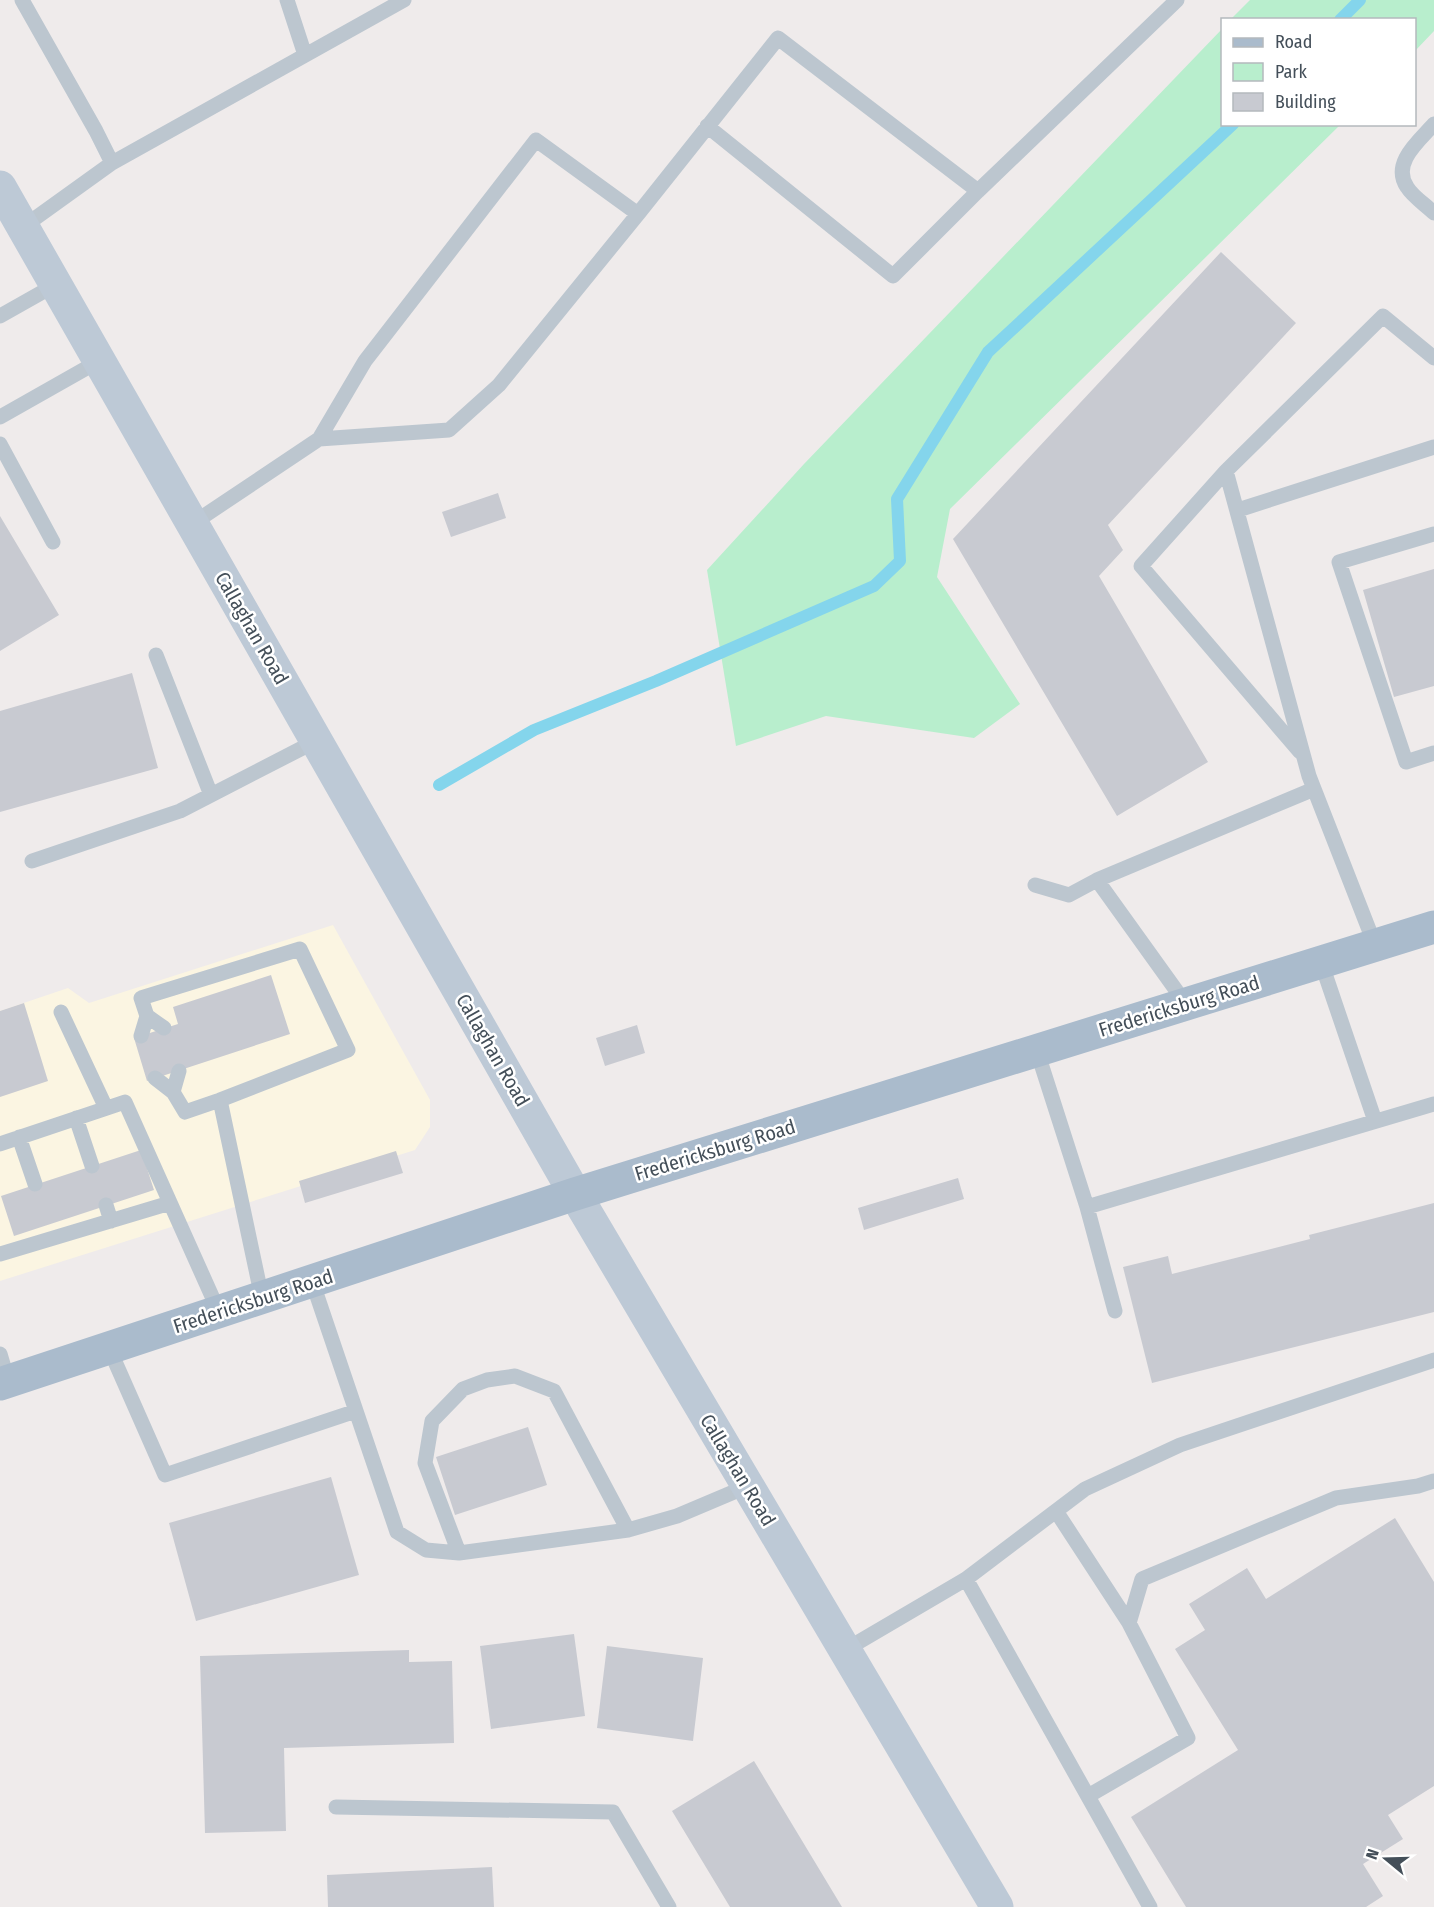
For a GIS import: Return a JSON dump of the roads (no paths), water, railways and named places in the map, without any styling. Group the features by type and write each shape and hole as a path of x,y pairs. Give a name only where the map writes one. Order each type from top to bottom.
{"main road":[{"name":"Callaghan Road","path":"0,187 575,1194 997,1907"},
{"name":"Fredericksburg Road","path":"3,1373 109,1348 575,1194 1434,927"}],"lane":[{"path":"22,0 112,163"},
{"path":"287,0 305,55"},
{"path":"23,226 112,163 305,55 381,5 404,0"},
{"path":"707,126 892,276 1177,0"},
{"path":"319,439 449,430 499,385 778,38 978,191"},
{"path":"1434,124 1404,158 1402,175 1407,188 1434,213"},
{"path":"192,524 319,439 365,361 536,140 638,214"},
{"path":"0,316 56,285"},
{"path":"1303,756 1142,566 1226,471 1383,316 1434,358"},
{"path":"0,417 99,360"},
{"path":"0,444 53,542"},
{"path":"1238,510 1434,447"},
{"path":"1226,471 1303,756 1375,945"},
{"path":"1434,534 1339,562 1406,762 1434,753"},
{"path":"156,655 211,795"},
{"path":"32,861 180,812 316,741"},
{"path":"1035,885 1069,895 1097,880 1314,789"},
{"path":"1097,880 1186,1004"},
{"path":"141,1036 147,1016 141,998 300,949 348,1050 185,1112 173,1092 155,1078"},
{"path":"1322,962 1375,1121"},
{"path":"61,1012 106,1108"},
{"path":"147,1016 164,1028"},
{"path":"1037,1050 1087,1207 1115,1311"},
{"path":"173,1092 179,1071"},
{"path":"220,1100 262,1298"},
{"path":"0,1144 125,1102 219,1312"},
{"path":"1087,1207 1434,1104"},
{"path":"76,1118 92,1166"},
{"path":"20,1137 35,1184"},
{"path":"0,1254 50,1231 111,1221 170,1203"},
{"path":"106,1205 111,1221"},
{"path":"312,1281 397,1532 426,1550 459,1553 628,1530 677,1516 748,1486"},
{"path":"109,1348 165,1475 356,1410"},
{"path":"845,1650 966,1579 1085,1489 1180,1445 1434,1360"},
{"path":"459,1553 425,1463 432,1421 463,1389 487,1380 515,1376 554,1391 628,1530"},
{"path":"1129,1623 1142,1579 1336,1498 1418,1486 1434,1481"},
{"path":"1056,1511 1129,1623 1188,1738 1088,1796"},
{"path":"966,1579 1150,1907"},
{"path":"336,1807 613,1812 669,1907"}],"waterway":[{"path":"1342,18 1360,0"},
{"path":"439,785 534,730 656,681 874,586 900,561 897,499 988,352 1231,126"}]}
